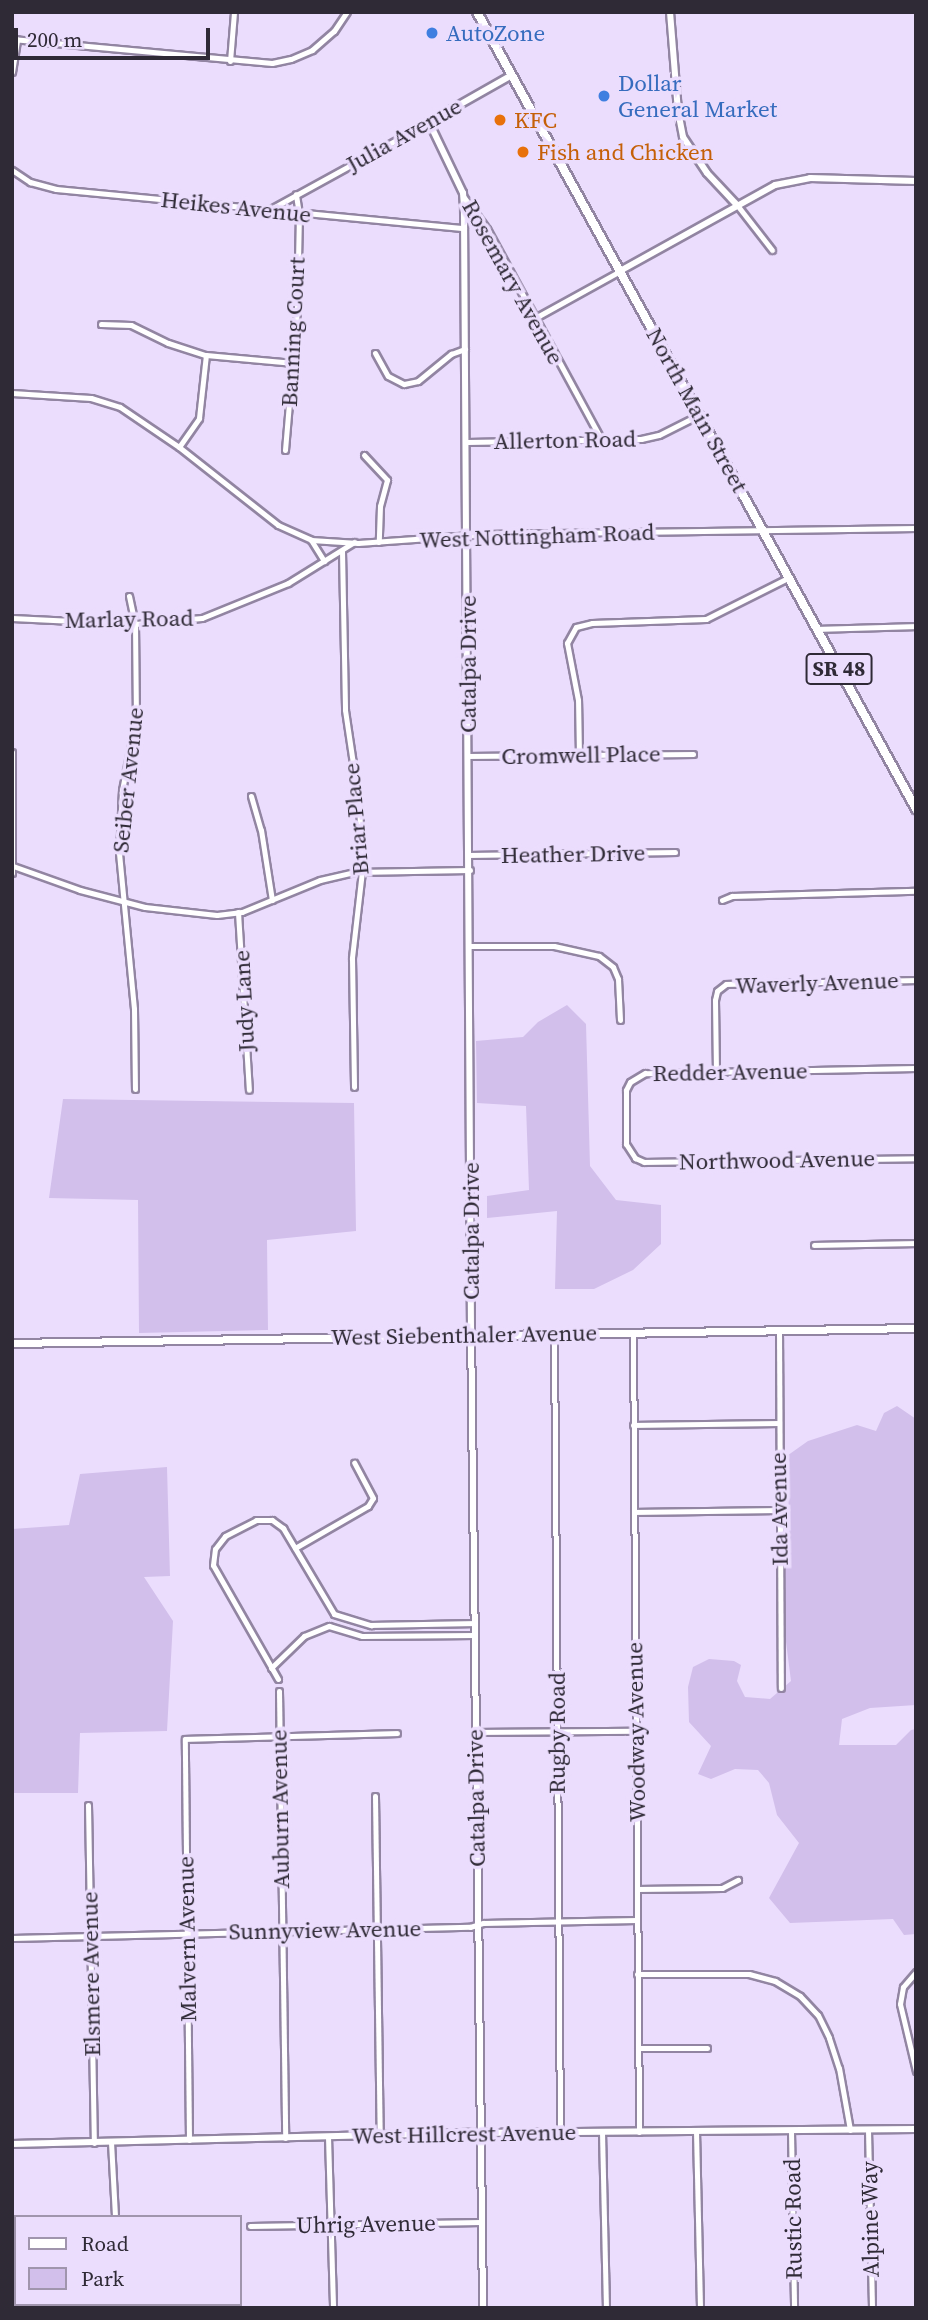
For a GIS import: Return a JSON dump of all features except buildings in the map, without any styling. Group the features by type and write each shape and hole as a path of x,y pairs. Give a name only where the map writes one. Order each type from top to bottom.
{"main road":[{"name":"North Main Street","path":"477,12 916,809"},
{"name":"West Siebenthaler Avenue","path":"12,1343 916,1328"}],"street":[{"path":"230,61 234,12"},
{"path":"12,72 15,39 272,63 304,54 334,31 347,12"},
{"path":"670,12 678,111 683,138 694,157 737,205 772,250"},
{"name":"Julia Avenue","path":"269,211 512,75"},
{"name":"Rosemary Avenue","path":"429,122 463,196 487,229 601,439"},
{"name":"Heikes Avenue","path":"12,170 30,182 56,189 464,228"},
{"path":"535,318 775,185 810,178 916,181"},
{"path":"296,194 299,214"},
{"name":"Catalpa Drive","path":"463,196 468,537 479,2133 483,2308"},
{"name":"Banning Court","path":"285,450 294,363 299,214"},
{"path":"101,324 131,325 168,343 206,355 294,363"},
{"path":"375,353 388,376 408,384 418,381 451,354 465,349"},
{"path":"178,447 199,418 206,355"},
{"name":"West Nottingham Road","path":"12,393 100,399 120,407 178,447 278,525 311,540 379,542 468,537 916,528"},
{"name":"Allerton Road","path":"467,442 654,437 699,415"},
{"path":"364,455 390,479 380,506 379,542"},
{"path":"311,540 324,561"},
{"name":"Marlay Road","path":"12,618 135,624 191,620 214,615 279,588 354,542"},
{"name":"Briar Place","path":"342,551 345,710 359,804 362,871 352,958 354,1087"},
{"path":"579,755 578,699 567,643 576,627 592,622 706,619 788,578"},
{"name":"Seiber Avenue","path":"129,596 135,624 136,720 122,790 120,821 123,901 134,1009 135,1089"},
{"path":"817,629 916,626"},
{"path":"12,752 12,873"},
{"name":"Cromwell Place","path":"468,756 693,754"},
{"path":"251,796 261,830 272,900"},
{"name":"Heather Drive","path":"470,855 676,852"},
{"name":"Heather Drive","path":"12,866 80,890 123,901 198,914 238,912 320,880 362,871 470,870"},
{"path":"722,900 732,895 916,891"},
{"name":"Judy Lane","path":"238,912 249,1090"},
{"path":"471,946 554,946 599,957 613,967 618,979 620,1020"},
{"name":"Waverly Avenue","path":"716,1072 715,1000 717,991 726,984 916,980"},
{"name":"Redder Avenue","path":"639,1160 630,1153 626,1141 626,1090 630,1082 645,1073 916,1068"},
{"name":"Northwood Avenue","path":"639,1160 916,1157"},
{"path":"814,1245 916,1243"},
{"name":"Ida Avenue","path":"779,1330 777,1423 781,1688"},
{"name":"Woodway Avenue","path":"633,1332 639,2132"},
{"name":"Rugby Road","path":"554,1334 560,2133"},
{"path":"633,1425 777,1423"},
{"path":"295,1548 368,1506 373,1498 354,1463"},
{"path":"634,1513 778,1510"},
{"path":"278,1679 214,1568 213,1555 225,1536 256,1520 276,1521 334,1614 371,1625 475,1623"},
{"path":"328,1626 334,1614"},
{"path":"271,1668 304,1636 328,1626 362,1636 475,1635"},
{"name":"Auburn Avenue","path":"279,1691 285,2138"},
{"path":"476,1732 635,1731"},
{"path":"279,1735 397,1733"},
{"name":"Malvern Avenue","path":"190,2140 186,1738 279,1735"},
{"path":"375,1796 380,2136"},
{"name":"Elsmere Avenue","path":"89,1805 94,2143"},
{"path":"637,1889 722,1888 738,1880"},
{"name":"Sunnyview Avenue","path":"12,1938 470,1927 478,1924 637,1920"},
{"path":"916,1972 908,1980 900,1998 916,2071"},
{"path":"637,1974 749,1974 775,1981 800,1996 818,2015 830,2038 839,2068 850,2130"},
{"path":"638,2048 707,2048"},
{"name":"West Hillcrest Avenue","path":"12,2144 479,2133 916,2129"},
{"name":"Alpine Way","path":"868,2130 872,2308"},
{"path":"696,2131 700,2308"},
{"name":"Rustic Road","path":"791,2131 794,2308"},
{"path":"602,2132 606,2308"},
{"path":"328,2137 333,2308"},
{"path":"111,2142 115,2215"},
{"name":"Uhrig Avenue","path":"250,2226 481,2222"}],"green space":[{"path":"567,1005 586,1024 590,1166 616,1200 661,1205 661,1244 633,1270 594,1289 555,1289 557,1211 487,1218 487,1196 529,1190 526,1106 477,1103 476,1041 523,1037 538,1022"},
{"path":"63,1099 354,1103 356,1231 267,1240 268,1330 139,1333 138,1200 49,1198"},
{"path":"897,1406 916,1419 916,1705 870,1708 842,1719 839,1745 896,1745 911,1730 916,1729 916,1934 904,1935 893,1919 790,1923 769,1898 799,1843 777,1815 769,1783 758,1770 735,1769 711,1779 698,1774 711,1746 689,1722 688,1687 693,1667 709,1659 734,1661 741,1665 737,1681 745,1697 770,1699 791,1681 785,1634 784,1458 808,1441 857,1425 876,1431 884,1413"},
{"path":"167,1467 170,1576 144,1577 173,1621 167,1731 80,1733 78,1793 12,1793 12,1529 69,1525 80,1474"}],"place":[{"name":"AutoZone","path":"432,33"},
{"name":"Dollar General Market","path":"604,96"},
{"name":"KFC","path":"500,120"},
{"name":"Fish and Chicken","path":"523,152"}]}
